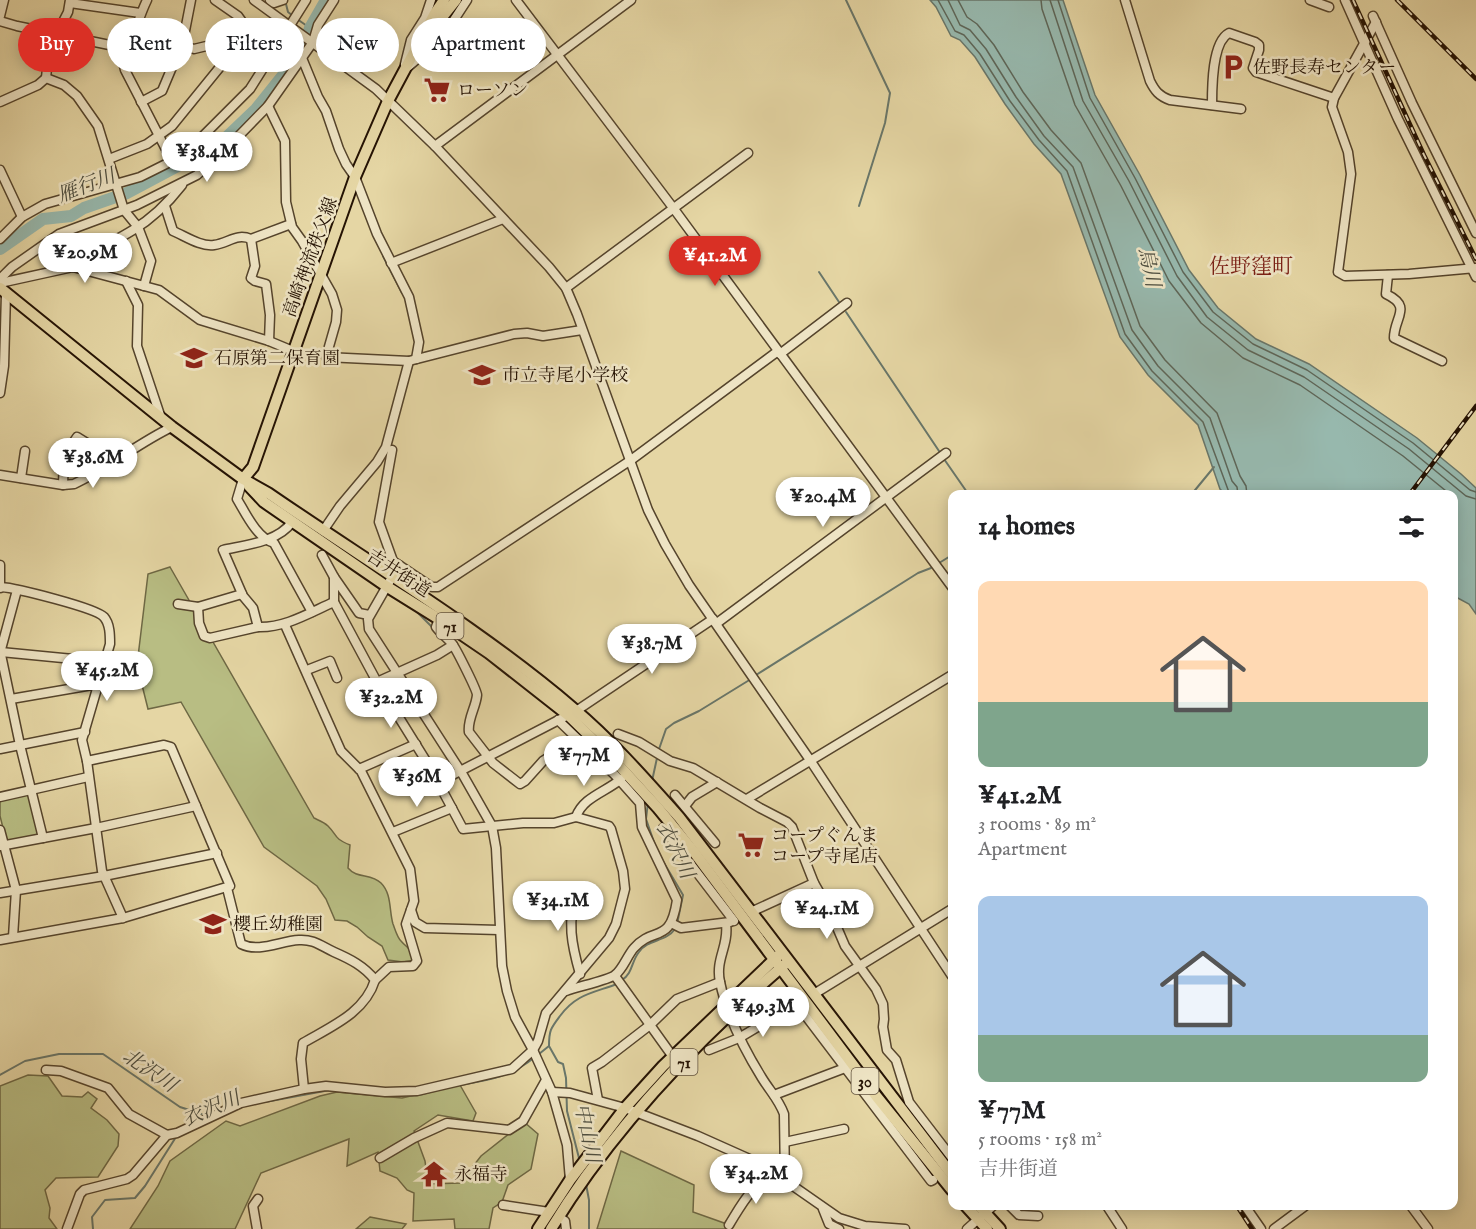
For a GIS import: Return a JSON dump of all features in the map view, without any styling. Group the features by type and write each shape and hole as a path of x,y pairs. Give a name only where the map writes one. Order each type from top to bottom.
{"main road":[{"name":"高崎神流秩父線","path":"433,18 444,0"},
{"name":"高崎神流秩父線","path":"442,18 456,0"},
{"name":"高崎神流秩父線","path":"243,479 253,467 355,177 388,101 411,59"},
{"name":"吉井街道","path":"3,291 161,419 243,479 268,493 323,531 489,653 644,778 709,854 753,911"},
{"name":"吉井街道","path":"243,479 264,502 292,522 493,645 658,808 694,852 734,921"},
{"name":"71","path":"575,1179 589,1172 668,1076 729,1011 786,957 753,911"},
{"name":"71","path":"734,921 777,965"},
{"name":"30","path":"786,957 805,998 877,1097 948,1185"},
{"name":"30","path":"777,965 948,1170"},
{"name":"71","path":"538,1229 554,1214 586,1158 625,1108 673,1057 729,1011"},
{"path":"984,1211 987,1229"},
{"path":"984,1211 1000,1229"},
{"name":"71","path":"551,1229 554,1214"}],"street":[{"path":"4,0 0,18 18,26"},
{"path":"138,18 147,0"},
{"path":"187,18 191,0"},
{"path":"215,0 239,18"},
{"path":"254,0 278,18"},
{"path":"270,0 274,3 283,0"},
{"path":"294,18 306,0"},
{"path":"304,55 313,42 318,25 334,0"},
{"path":"404,70 411,40 431,0"},
{"path":"404,70 430,48 444,29 450,26 467,0"},
{"path":"516,0 674,209 948,580"},
{"path":"435,146 631,0"},
{"path":"1125,0 1154,91 1170,100 1241,109"},
{"path":"1310,0 1329,7"},
{"path":"1345,0 1364,44 1398,119 1475,271 1440,270 1345,276 1338,272 1351,161 1332,107 1334,98 1364,44 1374,19 1412,103 1476,233"},
{"path":"64,18 70,2 140,13"},
{"path":"1212,105 1214,60 1225,35 1229,33 1259,45 1253,68 1256,72 1334,98"},
{"path":"304,36 376,89 435,146 566,288 648,510 665,544 689,585 810,760 948,970"},
{"path":"304,63 326,111 346,164 355,177 377,234 409,297 419,342 382,453 323,531"},
{"path":"0,102 38,84 46,78 47,72"},
{"path":"126,72 172,161"},
{"path":"141,102 162,91 169,72"},
{"path":"109,159 147,144 172,126 216,72"},
{"path":"0,239 22,217 45,204 141,177 172,161 227,114 250,89 261,72"},
{"path":"0,281 12,267 59,234 124,210 197,175 268,106 292,72"},
{"path":"46,78 64,85 77,96 98,126 124,210 138,227 151,261 144,286"},
{"path":"268,106 285,141 286,202 291,224 332,294 337,310 326,357 412,360 514,334 543,336 582,330"},
{"path":"566,288 748,153"},
{"path":"0,170 22,217"},
{"path":"73,267 90,253 138,227 165,206 184,182"},
{"path":"165,206 173,231 197,242 213,245 243,236 251,239 291,224"},
{"path":"391,263 502,219"},
{"path":"251,239 255,266 251,278 266,284 270,315 269,341"},
{"path":"0,281 73,267 159,290 200,320 269,341 293,351"},
{"path":"1388,275 1386,294 1399,301 1401,308 1394,338 1442,361"},
{"path":"126,281 138,305 137,346 161,419"},
{"path":"0,393 4,366 3,291"},
{"path":"392,450 379,522 393,561 432,587 438,587 631,460 847,303"},
{"path":"0,475 63,485 74,484 140,446 152,436 172,427"},
{"path":"63,485 64,456 77,437 98,450 109,464"},
{"path":"21,478 25,451"},
{"path":"437,783 567,716 715,621 946,453"},
{"path":"243,479 237,499 259,532 268,541 274,543 312,612"},
{"path":"258,627 253,608 243,594 224,549 268,541 289,527 292,522"},
{"path":"322,555 358,613 369,615"},
{"path":"0,565 0,587 88,608 102,615 107,623 110,644 82,740 104,876 123,918"},
{"path":"399,565 369,615 369,629 460,771 492,826 496,848 502,966 507,991 515,1017 546,1080 561,1092 637,1112 750,1159 781,1178 823,1209 851,1223 904,1229"},
{"path":"68,1229 80,1194 97,1186 127,1179 167,1135 177,1133 241,1103 326,1086 385,1092 417,1091 512,1069 533,1050 546,1013 609,938 622,906 625,889 623,871 609,826 576,817 554,823 523,823 463,829 431,769 376,682 334,602 334,577"},
{"path":"17,590 0,652 43,838"},
{"path":"178,604 198,607 243,594"},
{"path":"198,607 199,623 204,636 210,638 258,627 285,625 334,602"},
{"path":"439,618 436,627 453,645 477,693 469,732 493,763 520,784 543,761 578,739"},
{"path":"285,625 307,670 341,751 359,769 410,869 414,895 406,924 417,961 413,966 389,967 375,980 371,993 356,1010 333,1027 303,1043 301,1059 304,1089"},
{"path":"376,682 396,671 437,655 453,645"},
{"path":"0,652 104,662"},
{"path":"307,670 330,661 337,678"},
{"path":"747,800 948,677"},
{"path":"11,699 98,684"},
{"path":"566,991 615,975 634,947 662,934 671,923 677,900 642,827 640,803 620,779 578,739 567,716"},
{"path":"0,749 85,732"},
{"path":"618,734 650,748 670,761 693,768 788,822 792,827 814,883 830,911 845,946 876,988 883,1004 882,1027 887,1050 896,1060 909,1102 948,1153"},
{"path":"359,769 416,744"},
{"path":"0,940 123,918 231,885 172,750 168,746 87,761"},
{"path":"0,797 88,777"},
{"path":"576,817 580,808 589,799 620,779"},
{"path":"685,806 692,798 717,782"},
{"path":"675,795 715,843"},
{"path":"2,846 196,806"},
{"path":"393,832 452,808"},
{"path":"663,828 734,921"},
{"path":"0,830 2,846 16,890 13,937"},
{"path":"0,893 104,876 217,853"},
{"path":"753,911 814,883"},
{"path":"227,888 241,944 250,949 299,940 314,940 344,955 369,972 375,980"},
{"path":"578,893 570,909 572,947 580,974"},
{"path":"411,910 417,925 425,928 499,930"},
{"path":"709,1050 739,1038 948,912"},
{"path":"671,923 681,928 734,921"},
{"path":"734,921 718,962 720,982 739,1038 784,1114 785,1142 781,1178"},
{"path":"615,975 673,1057"},
{"path":"598,1100 592,1068 650,1025 677,999 720,982"},
{"path":"805,998 845,1068 931,1181 933,1180"},
{"path":"774,1095 845,1068"},
{"path":"46,1070 61,1071 108,1088 129,1114 167,1135"},
{"path":"380,1158 414,1138 447,1123 509,1130 523,1121 546,1080"},
{"path":"561,1092 567,1145 575,1179"},
{"path":"785,1142 844,1129"},
{"path":"729,1225 748,1194 758,1184 768,1178 781,1178"},
{"path":"257,1229 253,1206 258,1199"},
{"path":"503,1205 554,1214 565,1221 566,1229"},
{"path":"823,1209 829,1224 840,1229"},
{"path":"1014,1210 1019,1215 1038,1216"},
{"path":"1110,1210 1122,1229"},
{"path":"1248,1210 1261,1229"},
{"path":"1274,1229 1300,1210"},
{"path":"1414,1210 1428,1229"},
{"path":"967,1229 984,1211"}],"green space":[{"path":"170,567 314,818 331,829 338,839 350,845 348,868 356,874 377,880 385,887 396,933 411,951 415,960 403,962 388,960 382,946 357,927 347,921 335,920 326,899 317,886 264,847 181,702 148,709 137,665 148,574"},
{"path":"28,794 39,835 8,841 0,816 0,800"},
{"path":"28,1075 48,1076 62,1096 82,1097 88,1092 97,1099 91,1108 107,1120 119,1134 118,1146 98,1177 56,1178 45,1190 50,1208 49,1218 57,1229 0,1229 0,1086"},
{"path":"460,1085 476,1113 473,1121 438,1115 414,1131 425,1161 428,1184 460,1183 481,1156 524,1122 538,1134 531,1169 508,1185 502,1202 493,1208 489,1229 455,1229 454,1219 413,1221 414,1193 407,1190 397,1178 380,1171 378,1152 347,1166 349,1139 261,1173 235,1229 130,1229 158,1186 170,1161 226,1121 240,1126 320,1096 337,1092 402,1098"},
{"path":"621,1151 694,1185 693,1212 724,1223 729,1229 597,1229"},
{"path":"370,1217 406,1224 402,1229 356,1229"}],"water":[{"name":"烏川","path":"930,0 1063,0 1095,95 1189,270 1218,308 1256,339 1309,364 1417,438 1476,488 1476,614 1469,604 1458,598 1458,490 1220,489 1198,425 1148,375 1120,337 1061,174 1034,144 975,57 960,40 951,36"}],"waterway":[{"path":"285,0 288,12 293,16"},
{"name":"雁行川","path":"0,249 43,219 71,216 84,208 127,193 213,150 256,109 284,74 305,42 326,0"},
{"path":"846,0 890,93 885,123 859,206"},
{"path":"304,24 310,28"},
{"path":"383,256 402,293"},
{"path":"819,272 839,302"},
{"path":"846,312 941,454"},
{"path":"406,386 412,366"},
{"path":"944,459 966,490"},
{"name":"衣沢川","path":"1195,490 1214,467"},
{"name":"衣沢川","path":"756,675 918,573 948,557"},
{"path":"413,608 434,629"},
{"path":"439,636 448,645"},
{"name":"衣沢川","path":"658,752 666,729 751,679"},
{"name":"衣沢川","path":"652,781 657,758"},
{"name":"衣沢川","path":"648,802 646,819 656,848"},
{"name":"衣沢川","path":"661,858 683,895 677,924"},
{"name":"衣沢川","path":"622,980 643,948 667,936 675,929"},
{"name":"衣沢川","path":"549,1046 553,1027 572,1003 586,995 617,984"},
{"name":"中山川","path":"549,1046 558,1062 563,1064 566,1078 567,1111 580,1162"},
{"name":"衣沢川","path":"539,1054 549,1046"},
{"name":"北沢川","path":"0,1075 25,1061 59,1054 103,1054 180,1107 208,1116"},
{"name":"衣沢川","path":"460,1085 499,1077 535,1057"},
{"name":"衣沢川","path":"265,1102 330,1090"},
{"name":"衣沢川","path":"395,1096 419,1095 434,1091"},
{"name":"衣沢川","path":"93,1229 92,1217 105,1200 135,1198 176,1137"},
{"name":"中山川","path":"586,1184 589,1200 589,1229"}],"railway":[{"path":"1353,0 1424,155 1476,259"},
{"path":"1397,0 1476,79"},
{"path":"1413,490 1476,406"},
{"path":"1240,1210 1252,1229"}],"place":[{"name":"佐野長寿センター","path":"1233,67"},
{"name":"ローソン","path":"437,90"},
{"name":"石原第二保育園","path":"194,358"},
{"name":"市立寺尾小学校","path":"482,375"},
{"name":"コープぐんま コープ寺尾店","path":"751,845"},
{"name":"櫻丘幼稚園","path":"213,924"},
{"name":"永福寺","path":"434,1174"}],"district":[{"name":"佐野窪町","path":"1251,266"}]}
